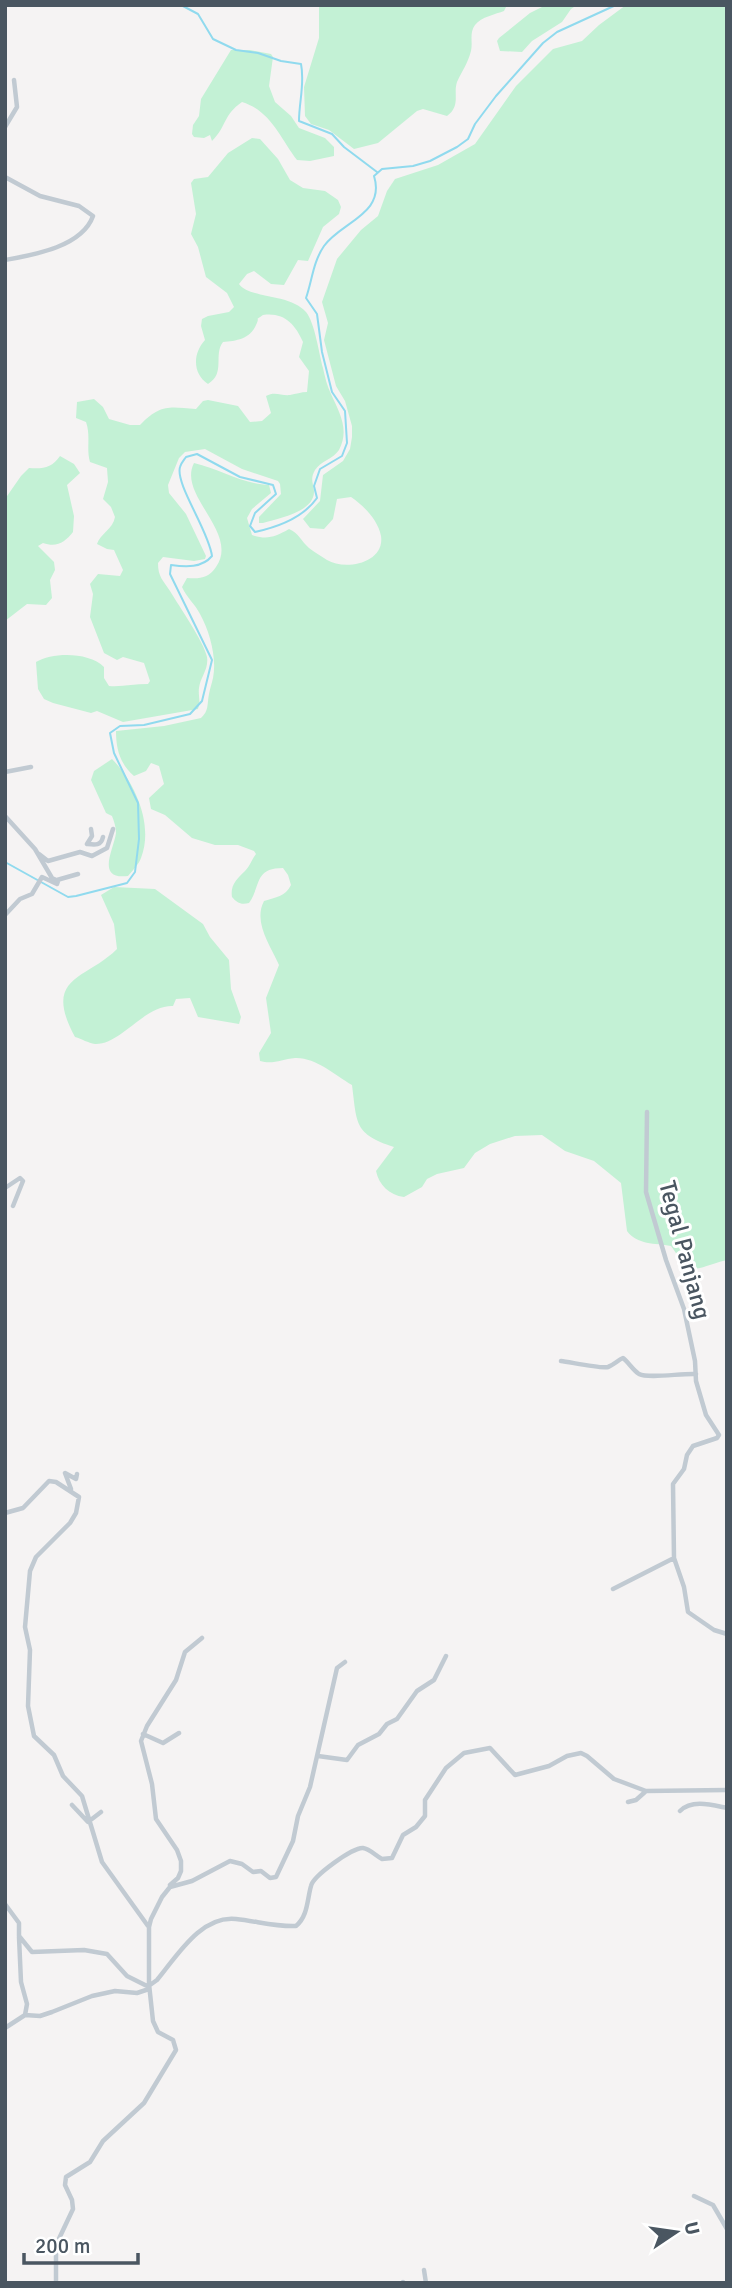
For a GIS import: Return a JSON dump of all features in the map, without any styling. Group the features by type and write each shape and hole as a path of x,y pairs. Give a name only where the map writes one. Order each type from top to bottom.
{"street":[{"path":"5,127 17,107 14,80"},
{"path":"5,177 40,196 79,206 93,216 84,231 48,252 5,260"},
{"path":"5,772 31,767"},
{"path":"5,816 38,854 52,878 57,880 78,874"},
{"path":"83,853 90,844 100,843 113,829"},
{"path":"90,844 87,842 91,831 106,838"},
{"path":"38,854 48,861 83,853 92,856 104,852 108,846 106,838"},
{"path":"5,915 21,898 32,894 42,878 57,884 57,880"},
{"name":"Tegal Panjang","path":"648,1112 646,1192 684,1309 708,1420 719,1436 694,1446 687,1455 684,1469 674,1481 674,1558 684,1587 688,1612 714,1630 727,1634"},
{"path":"5,1188 20,1178 23,1181 13,1206"},
{"path":"561,1361 603,1368 623,1358 643,1376 696,1374"},
{"path":"71,1490 65,1473 76,1479 77,1474"},
{"path":"5,1513 24,1507 49,1481 71,1490 79,1499 76,1513 67,1528 36,1557 30,1571 25,1627 30,1650 28,1706 34,1736 54,1755 63,1776 82,1796 102,1863 149,1927"},
{"path":"613,1589 674,1558"},
{"path":"56,2283 56,2245 73,2209 65,2185 66,2177 90,2162 103,2141 144,2103 176,2050 173,2040 158,2032 155,2026 149,1987 149,1927 167,1887 178,1878 181,1861 177,1850 156,1819 152,1784 141,1744 143,1734 158,1706 176,1680 185,1652 202,1638"},
{"path":"318,1756 347,1760 358,1745 379,1734 387,1724 398,1718 417,1690 434,1680 446,1656"},
{"path":"166,1892 174,1885 192,1881 230,1861 242,1864 253,1872 261,1871 270,1878 276,1877 293,1841 298,1816 309,1792 337,1668 345,1661"},
{"path":"143,1734 163,1743 179,1733"},
{"path":"5,2028 25,2015 52,2012 75,2001 102,1993 115,1991 130,1994 149,1987 200,1931 213,1922 236,1919 267,1925 296,1926 303,1917 312,1882 347,1854 357,1848 366,1848 382,1859 392,1858 403,1835 416,1827 425,1816 425,1800 440,1775 464,1753 490,1748 514,1775 549,1766 567,1756 580,1753 614,1779 646,1791 727,1790"},
{"path":"628,1802 636,1800 646,1791"},
{"path":"680,1811 686,1805 694,1804 727,1808"},
{"path":"72,1805 90,1822"},
{"path":"90,1822 101,1812"},
{"path":"5,1904 19,1923 22,1986 27,2004 25,2015"},
{"path":"19,1936 33,1952 84,1950 107,1954 127,1976 149,1987"},
{"path":"694,2196 713,2205 727,2229"},
{"path":"424,2270 426,2283"}],"green space":[{"path":"319,5 507,5 504,11 481,20 473,28 471,51 457,82 454,108 447,116 423,109 417,111 378,143 354,149 329,130 311,124 305,116 304,87 319,38"},
{"path":"546,5 577,5 562,22 532,41 522,52 500,51 497,41 499,38 530,13"},
{"path":"626,5 727,5 727,1260 694,1269 684,1263 671,1246 647,1243 631,1236 627,1231 621,1183 594,1161 565,1151 542,1135 515,1136 490,1144 475,1153 464,1168 437,1174 404,1197 386,1188 376,1171 394,1147 364,1132 357,1118 352,1085 310,1060 295,1058 273,1062 260,1061 259,1053 271,1033 266,998 279,965 264,933 261,909 264,901 280,896 289,889 291,885 288,875 283,868 267,871 260,879 249,903 241,904 236,901 232,897 233,886 250,865 256,854 254,851 238,845 215,845 192,838 165,815 151,809 149,798 164,784 159,766 151,763 146,771 134,776 122,761 116,738 116,731 164,726 201,718 207,710 214,670 212,645 200,614 182,587 187,578 200,578 210,574 221,554 215,528 194,488 191,475 194,463 250,482 269,485 271,493 252,509 247,518 252,535 271,537 289,529 327,560 344,565 362,562 377,553 381,536 377,524 351,497 337,499 333,519 324,529 310,528 303,519 320,501 323,475 343,461 350,449 352,437 345,401 336,386 324,340 328,323 322,302 337,259 361,230 378,216 387,191 395,179 438,165 475,144 516,86 553,49 582,41"},
{"path":"231,50 271,54 273,57 269,86 275,102 291,116 299,128 325,138 334,147 334,156 310,161 297,160 268,119 252,106 242,102 231,111 212,141 210,135 204,138 194,137 193,125 199,116 201,99"},
{"path":"252,138 260,139 278,159 290,180 303,188 325,191 338,200 341,207 339,214 323,227 308,261 298,260 284,285 271,284 254,271 247,274 239,284 252,292 290,302 306,312 314,331 327,385 342,421 342,442 339,450 315,470 312,478 313,498 309,504 295,513 263,523 259,523 259,517 281,494 278,481 242,469 205,449 185,452 179,458 168,485 169,493 186,514 206,556 205,559 194,561 163,557 158,568 161,578 196,633 207,657 207,666 199,688 198,709 123,722 97,711 91,713 53,703 44,699 38,689 36,662 52,656 80,656 97,662 104,667 104,678 109,686 148,684 150,681 144,663 123,657 117,660 104,653 90,617 93,594 90,584 98,574 120,576 123,570 114,550 97,544 115,517 111,507 103,499 108,482 107,468 90,462 86,422 76,418 77,402 94,399 103,407 109,419 140,425 165,408 196,409 203,401 208,400 238,406 250,422 262,421 271,413 266,396 307,392 309,371 299,357 303,342 292,325 277,315 263,315 246,336 223,342 219,352 217,375 208,384 197,369 196,357 205,340 202,319 229,312 234,307 227,293 206,277 198,247 191,234 196,214 191,183 194,179 208,177 228,153"},
{"path":"60,456 74,464 80,473 67,485 74,516 73,532 60,543 43,543 38,546 54,562 55,570 50,580 52,598 46,605 27,604 5,621 5,499 29,468 47,467"},
{"path":"112,759 135,792 144,818 141,858 128,876 118,876 109,868 115,826 91,780 94,771"},
{"path":"114,887 155,889 203,924 229,960 231,989 241,1017 239,1024 198,1017 190,998 176,999 173,1006 152,1012 105,1043 95,1044 75,1037 63,1002 72,982 117,949 114,924 101,895"}],"waterway":[{"path":"181,5 198,14 213,39 236,50 301,64 299,121 332,134 344,147 377,172"},
{"path":"5,862 68,897 127,883 135,872 139,839 138,803 114,753 110,733 120,726 144,725 190,714 202,701 212,660 170,574 171,565 199,565 212,556 205,534 182,485 181,464 186,457 197,454 240,477 273,485 276,494 255,513 250,526 255,532 289,521 311,505 317,498 314,486 320,469 342,456 347,443 345,411 332,392 322,352 317,314 306,298 320,252 332,238 368,209 374,200 374,176 382,169 413,166 430,161 457,147 468,139 475,124 496,96 543,43 557,32 616,5"}]}
